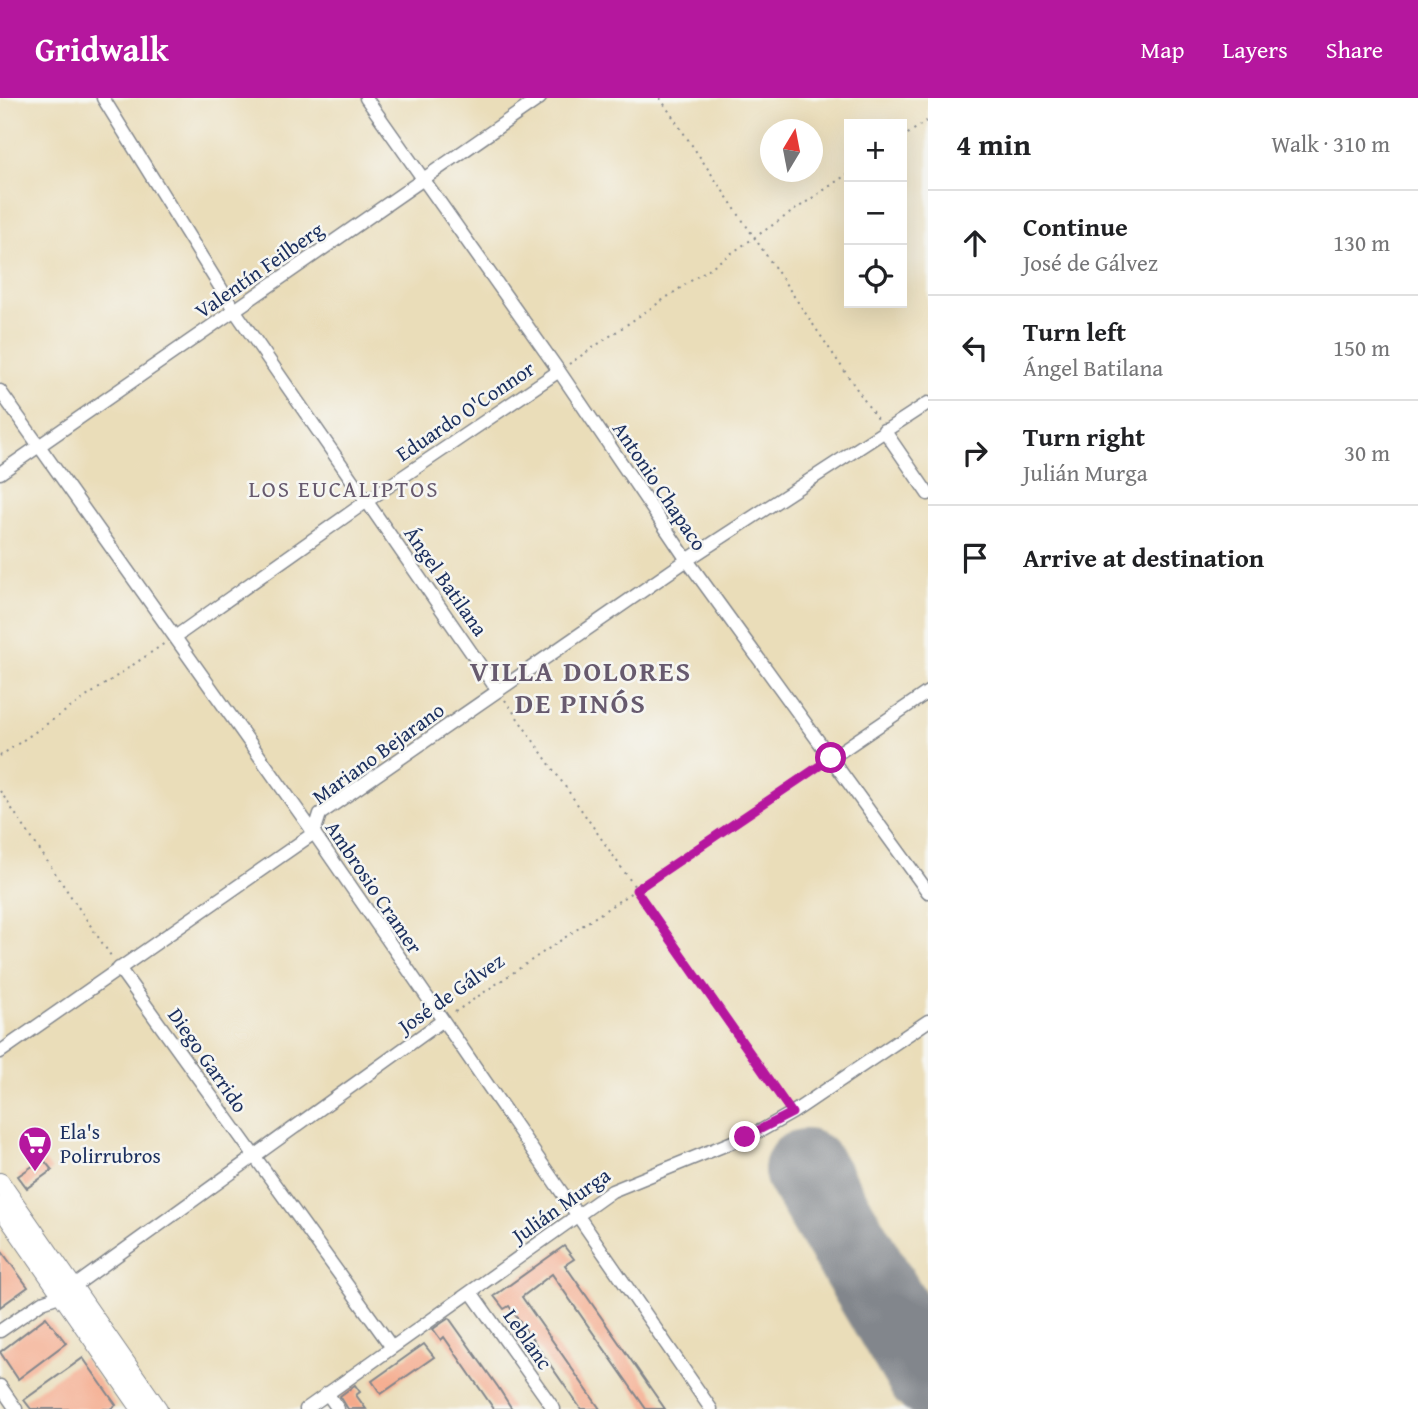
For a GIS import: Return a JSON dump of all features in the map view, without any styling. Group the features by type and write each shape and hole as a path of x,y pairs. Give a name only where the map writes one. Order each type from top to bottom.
{"main road":[{"path":"0,1182 141,1409"},
{"path":"0,1206 158,1409"}],"street":[{"name":"Ángel Batilana","path":"103,98 235,311 498,691"},
{"name":"Antonio Chapaco","path":"366,98 559,371 687,560 928,892"},
{"name":"Valentín Feilberg","path":"0,473 540,98"},
{"name":"Eduardo O'Connor","path":"175,637 367,501 559,371"},
{"name":"Ambrosio Cramer","path":"0,391 314,833 442,1021 579,1213 590,1237 711,1409"},
{"name":"Mariano Bejarano","path":"0,1052 314,833 320,814 687,560 928,403"},
{"path":"884,430 928,494"},
{"path":"831,758 928,692"},
{"name":"Diego Garrido","path":"119,968 391,1346"},
{"name":"José de Gálvez","path":"0,1331 42,1302 68,1290 442,1021"},
{"name":"Julián Murga","path":"306,1409 579,1213 626,1183 745,1137 792,1113 928,1021"},
{"name":"Leblanc","path":"471,1292 547,1407"},
{"path":"0,1386 16,1409"},
{"path":"327,1394 338,1409"}],"path":[{"path":"660,98 884,430"},
{"path":"907,135 928,120"},
{"name":"Eduardo O'Connor","path":"559,371 844,176"},
{"path":"0,756 175,637"},
{"path":"498,691 792,1113"},
{"name":"José de Gálvez","path":"442,1021 831,758"},
{"path":"0,791 119,968"}],"building":[{"name":"Ela's Polirrubros","path":"43,1159 52,1170 27,1188 18,1176"},
{"path":"564,1246 574,1259 565,1265 665,1409 646,1409 552,1274 522,1297 600,1409 581,1409 509,1306 504,1309 494,1296"},
{"path":"0,1249 28,1287 0,1307"},
{"path":"46,1317 66,1343 18,1379 0,1352"},
{"path":"449,1318 512,1409 494,1409 444,1337 441,1340 433,1329"},
{"path":"424,1344 434,1357 381,1394 372,1381"},
{"path":"83,1358 116,1405 110,1409 31,1409 24,1400"},
{"path":"355,1385 360,1392 356,1395 366,1409 348,1409 340,1396"}],"runway":[{"path":"805,1170 928,1376"}],"place":[{"name":"Ela's Polirrubros","path":"35,1173"}],"district":[{"name":"LOS EUCALIPTOS","path":"344,488"},
{"name":"VILLA DOLORES DE PINÓS","path":"581,686"}],"route":[{"path":"745,1137 792,1113 636,890 831,758"}]}
